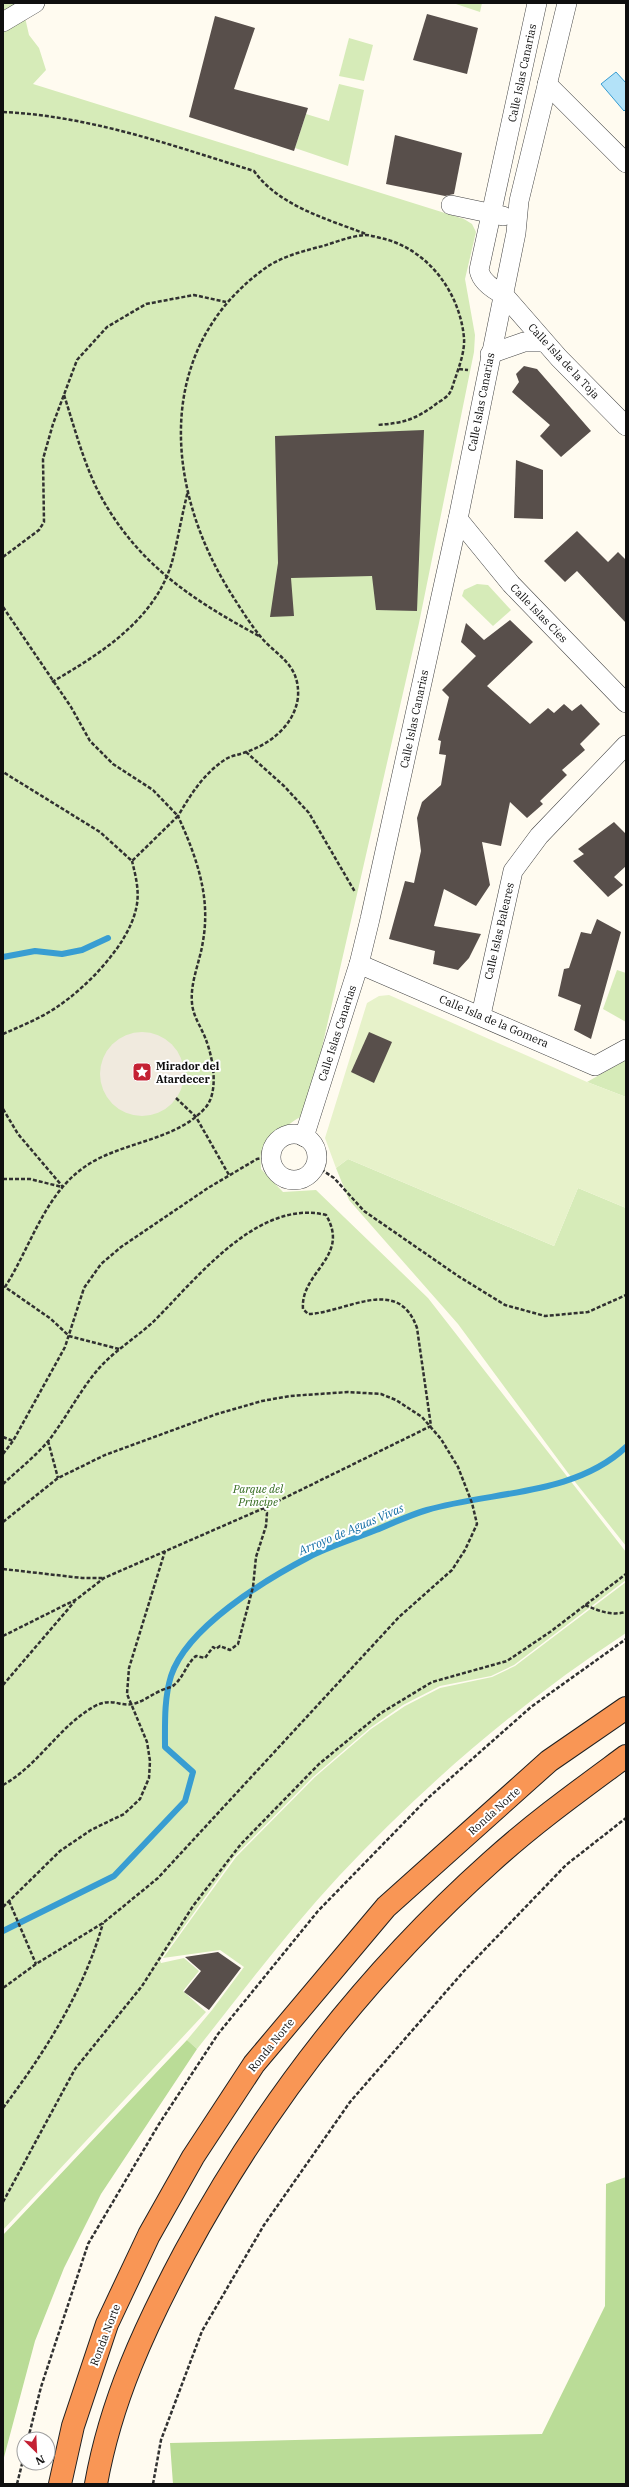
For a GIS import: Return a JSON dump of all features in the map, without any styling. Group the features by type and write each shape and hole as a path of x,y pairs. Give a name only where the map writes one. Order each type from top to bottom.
{"highway":[{"name":"Ronda Norte","path":"60,2484 74,2426 107,2324 149,2235 193,2157 254,2064 386,1907 549,1761 626,1708"},
{"path":"96,2484 116,2400 152,2313 237,2162 287,2087 349,2009 421,1930 492,1861 567,1799 626,1756"}],"street":[{"path":"3,22 35,3"},
{"name":"Calle Islas Canarias","path":"504,295 495,291 480,276 479,270 537,3"},
{"name":"Calle Islas Canarias","path":"304,1137 359,964 370,918 458,519 490,354 504,295 516,233 516,219 567,3"},
{"path":"547,84 626,163"},
{"path":"451,205 516,219"},
{"name":"Calle Isla de la Toja","path":"504,295 544,342 626,426"},
{"path":"490,354 524,342 544,342"},
{"name":"Calle Islas Cíes","path":"458,519 511,584 626,703"},
{"name":"Calle Islas Baleares","path":"481,1015 512,871 539,836 626,745"},
{"name":"Calle Isla de la Gomera","path":"359,964 481,1015 595,1066 626,1049"},
{"path":"293,1134 304,1137 313,1144 316,1151 316,1166 306,1177 291,1181 277,1174 272,1168 270,1156 274,1145 285,1135 293,1134"}],"path":[{"path":"3,112 78,120 118,128 254,171 262,183 305,211 366,235 396,242 420,255 436,270 449,291 459,316 464,339 460,364 449,395 417,418 395,424 377,424"},
{"path":"261,638 227,587 198,530 188,490 182,451 180,416 186,377 209,326 226,302 266,268 299,252 366,235"},
{"path":"3,557 39,530 44,522 43,459 64,394 77,360 107,327 146,304 194,295 226,302"},
{"path":"64,394 81,449 109,511 131,542 154,567 209,609 261,638 286,659 297,683 298,698 291,720 279,734 264,745 246,752 229,756 209,771 190,795 178,816 132,861"},
{"path":"52,682 102,652 127,631 151,604 172,563 188,490"},
{"path":"3,607 90,741 113,764 153,790 178,816 193,849 205,898 206,926 193,983 192,1004 206,1039 213,1066 212,1098 187,1125 108,1155 82,1168 63,1187 47,1211 20,1263 4,1288 51,1319 69,1336 119,1349"},
{"path":"246,752 284,786 308,813 336,856 370,918"},
{"path":"3,772 100,832 132,861 138,881 136,908 129,930 110,957 84,986 57,1007 3,1034"},
{"path":"176,1098 196,1117 229,1175"},
{"path":"3,1109 23,1139 63,1187"},
{"path":"3,1454 13,1442 65,1347 84,1288 101,1264 121,1247 229,1175 257,1159 270,1156"},
{"path":"316,1166 334,1178 364,1210 458,1276 505,1305 545,1316 588,1312 626,1295"},
{"path":"3,1180 30,1179 63,1187"},
{"path":"3,1484 48,1441 95,1372 119,1349 151,1323 216,1256 239,1238 265,1223 312,1212 326,1215 331,1224 334,1244 325,1263 307,1289 303,1309 308,1314 319,1314 378,1299 404,1306 412,1316 417,1328 431,1426"},
{"path":"3,1522 58,1478 104,1455 217,1414 262,1401 290,1396 348,1392 381,1394 409,1407 431,1426 458,1467 472,1503 476,1524 465,1550 452,1570 399,1617 158,1878 104,1923 36,1964 3,1988"},
{"path":"3,1636 77,1599 104,1578 264,1508 280,1498 431,1426"},
{"path":"3,1437 13,1442"},
{"path":"48,1441 58,1478"},
{"path":"3,1785 28,1768 64,1730 96,1706 112,1700 131,1705 146,1700 160,1691 173,1686 196,1656 205,1658 213,1647 216,1649 220,1646 230,1650 238,1644 253,1587 256,1556 266,1526 267,1513 264,1508"},
{"path":"3,1907 60,1851 91,1830 124,1814 140,1799 149,1778 150,1762 147,1742 127,1694 129,1668 165,1551"},
{"path":"3,1569 82,1578 104,1578"},
{"path":"3,2202 75,2069 142,1986 193,1906 241,1844 319,1764 381,1713 432,1682 506,1661 626,1574"},
{"path":"3,1685 77,1599"},
{"path":"585,1605 602,1612 617,1614 626,1612"},
{"path":"153,2484 161,2440 202,2331 264,2225 350,2102 464,1971 566,1865 626,1818"},
{"path":"9,1901 36,1964"},
{"path":"3,2108 70,2008 97,1946 104,1923"},
{"path":"17,2484 20,2471"}],"green space":[{"name":"Parque del Príncipe","path":"3,3 28,3 24,13 29,35 39,48 46,70 33,84 464,219 472,224 476,232 465,279 475,335 474,352 419,623 307,1113 288,1125 263,1148 261,1153 261,1169 283,1192 316,1190 428,1298 626,1552 626,1580 514,1665 491,1676 440,1686 403,1705 370,1728 313,1777 234,1857 160,1960 161,1963 184,1958 199,1971 183,1991 206,2012 3,2230"},
{"path":"453,3 482,3 480,12"},
{"path":"349,38 373,45 364,81 339,76"},
{"path":"339,84 364,90 348,166 295,148 306,114 329,121"},
{"path":"477,584 488,585 511,610 493,626 462,596 464,590"},
{"path":"617,970 626,973 626,1022 603,1009"},
{"path":"389,995 587,1082 626,1097 626,1208 578,1188 554,1246 348,1159 336,1168 325,1138 367,1003 379,996"},
{"path":"626,1060 626,1097 587,1082"},
{"path":"348,1159 554,1246 578,1188 626,1208 626,1546 568,1473 458,1324 349,1200 336,1168"},
{"path":"626,1582 626,1633 587,1659 512,1716 475,1746 405,1809 320,1897 266,1961 197,2049 187,2040 212,2010 244,1967 220,1950 163,1958 236,1857 315,1777 371,1729 405,1706 440,1688 492,1677 515,1666"},
{"path":"187,2040 197,2049 101,2194 64,2268 35,2341 3,2461 3,2235"},
{"path":"626,2177 626,2484 173,2484 170,2443 542,2434 605,2306 606,2184"}],"shaded area":[{"name":"Mirador del Atardecer","path":"142,1032 158,1035 172,1044 181,1058 184,1074 181,1090 172,1104 158,1113 142,1116 126,1113 112,1104 103,1090 100,1074 103,1058 112,1044 126,1035"}],"water":[{"path":"616,72 626,83 626,109 624,111 601,84"}],"building":[{"path":"427,14 478,28 467,74 413,60"},
{"path":"215,16 255,28 234,89 308,108 294,151 189,117"},
{"path":"395,135 462,153 454,194 445,196 386,184"},
{"path":"524,366 537,369 591,431 561,457 540,436 550,425 512,392 519,382 516,374"},
{"path":"424,430 417,611 376,610 372,576 291,578 294,616 270,617 278,563 275,436"},
{"path":"516,460 543,470 543,519 514,518"},
{"path":"577,531 608,562 618,552 626,560 626,623 577,571 565,582 544,561"},
{"path":"510,620 533,642 487,686 530,724 548,708 554,713 564,704 572,711 581,704 600,724 580,744 585,750 562,770 567,775 540,801 543,804 527,818 510,802 501,846 482,842 490,885 476,906 444,889 434,926 481,934 469,958 458,970 433,964 435,951 389,939 405,881 414,883 421,851 417,818 422,802 441,785 446,755 439,754 441,741 438,740 449,697 442,690 476,656 461,642 466,623 484,640"},
{"path":"614,822 626,834 626,866 614,877 623,885 608,897 573,861 584,854 578,849"},
{"path":"597,919 621,932 591,1039 574,1030 581,1005 558,996 564,969 569,968 581,932 591,934"},
{"path":"369,1032 392,1042 374,1083 351,1072"},
{"path":"218,1952 241,1968 209,2010 184,1992 201,1971 185,1957"}],"waterway":[{"path":"3,957 35,951 62,954 82,950 108,938"},
{"name":"Arroyo de Aguas Vivas","path":"3,1931 114,1876 185,1801 193,1772 165,1747 165,1711 167,1693 171,1676 180,1658 193,1640 210,1623 230,1607 271,1578 317,1553 334,1546 427,1510 531,1490 582,1475 605,1463 626,1447"}],"place":[{"name":"Mirador del Atardecer","path":"142,1072"}]}
